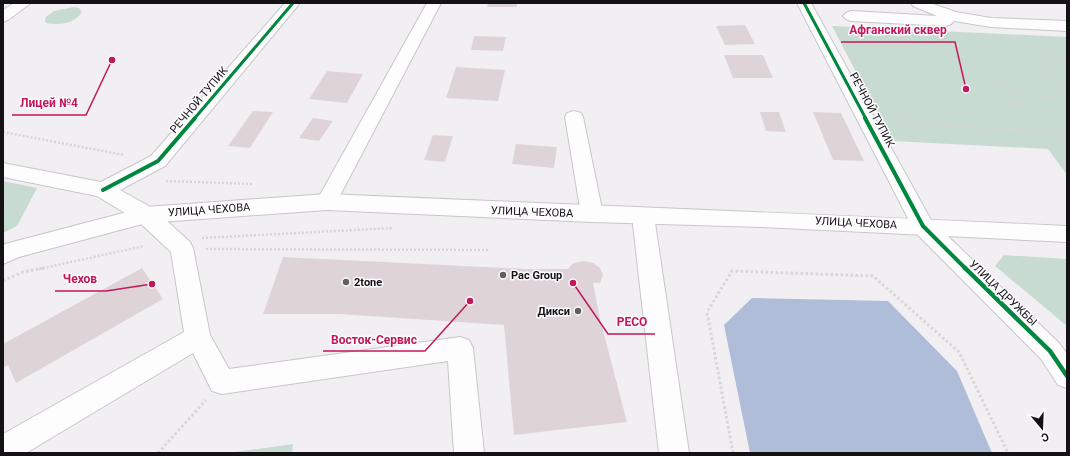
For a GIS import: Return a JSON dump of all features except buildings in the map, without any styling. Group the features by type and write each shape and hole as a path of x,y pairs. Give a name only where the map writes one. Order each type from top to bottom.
{"street":[{"path":"3,17 24,3"},
{"name":"РЕЧНОЙ ТУПИК","path":"103,190 158,162 293,3"},
{"path":"327,202 434,3"},
{"name":"РЕЧНОЙ ТУПИК","path":"804,3 923,226"},
{"path":"918,3 927,8 981,22"},
{"path":"851,16 1067,26"},
{"path":"574,117 592,214"},
{"path":"3,170 103,190 146,215 177,244 198,337 222,382 460,348 469,453"},
{"name":"УЛИЦА ЧЕХОВА","path":"3,254 12,250 146,215 327,202 643,216 762,219 1067,234"},
{"path":"643,216 674,453"},
{"name":"УЛИЦА ДРУЖБЫ","path":"923,226 1050,351 1067,376"},
{"path":"3,450 198,337"}],"path":[{"path":"1032,40 1030,44 1067,97"},
{"path":"1035,50 1051,58 1067,59"},
{"path":"1061,59 1067,67"},
{"path":"983,80 1002,81 1020,106 997,104"},
{"path":"1011,94 1067,97"},
{"path":"867,120 1067,133"},
{"path":"3,132 158,162"},
{"path":"1066,165 1060,156 1067,151"},
{"path":"3,281 23,272 177,244 398,228"},
{"path":"177,244 488,250"},
{"path":"733,453 707,312 732,271 873,276 959,352 1008,453"},
{"path":"158,453 222,382"}],"green space":[{"path":"74,7 79,8 82,12 76,19 61,24 46,23 46,17 54,11"},
{"path":"832,26 1067,37 1067,175 1048,149 892,141"},
{"path":"3,181 37,188 17,226 3,233"},
{"path":"1004,255 1067,259 1067,326 995,266"},
{"path":"293,444 292,453 228,453"}],"water":[{"path":"752,298 888,301 957,371 992,453 750,453 724,325"}],"cycle path":[{"path":"103,190 158,161 293,3"},
{"path":"804,3 923,226 1050,351 1067,376"}],"place":[{"name":"Лицей №4","path":"112,60"},
{"name":"Афганский сквер","path":"966,89"},
{"name":"Pac Group","path":"503,275"},
{"name":"2tone","path":"346,282"},
{"name":"РЕСО","path":"573,283"},
{"name":"Чехов","path":"152,284"},
{"name":"Восток-Сервис","path":"470,301"},
{"name":"Дикси","path":"578,311"}]}
